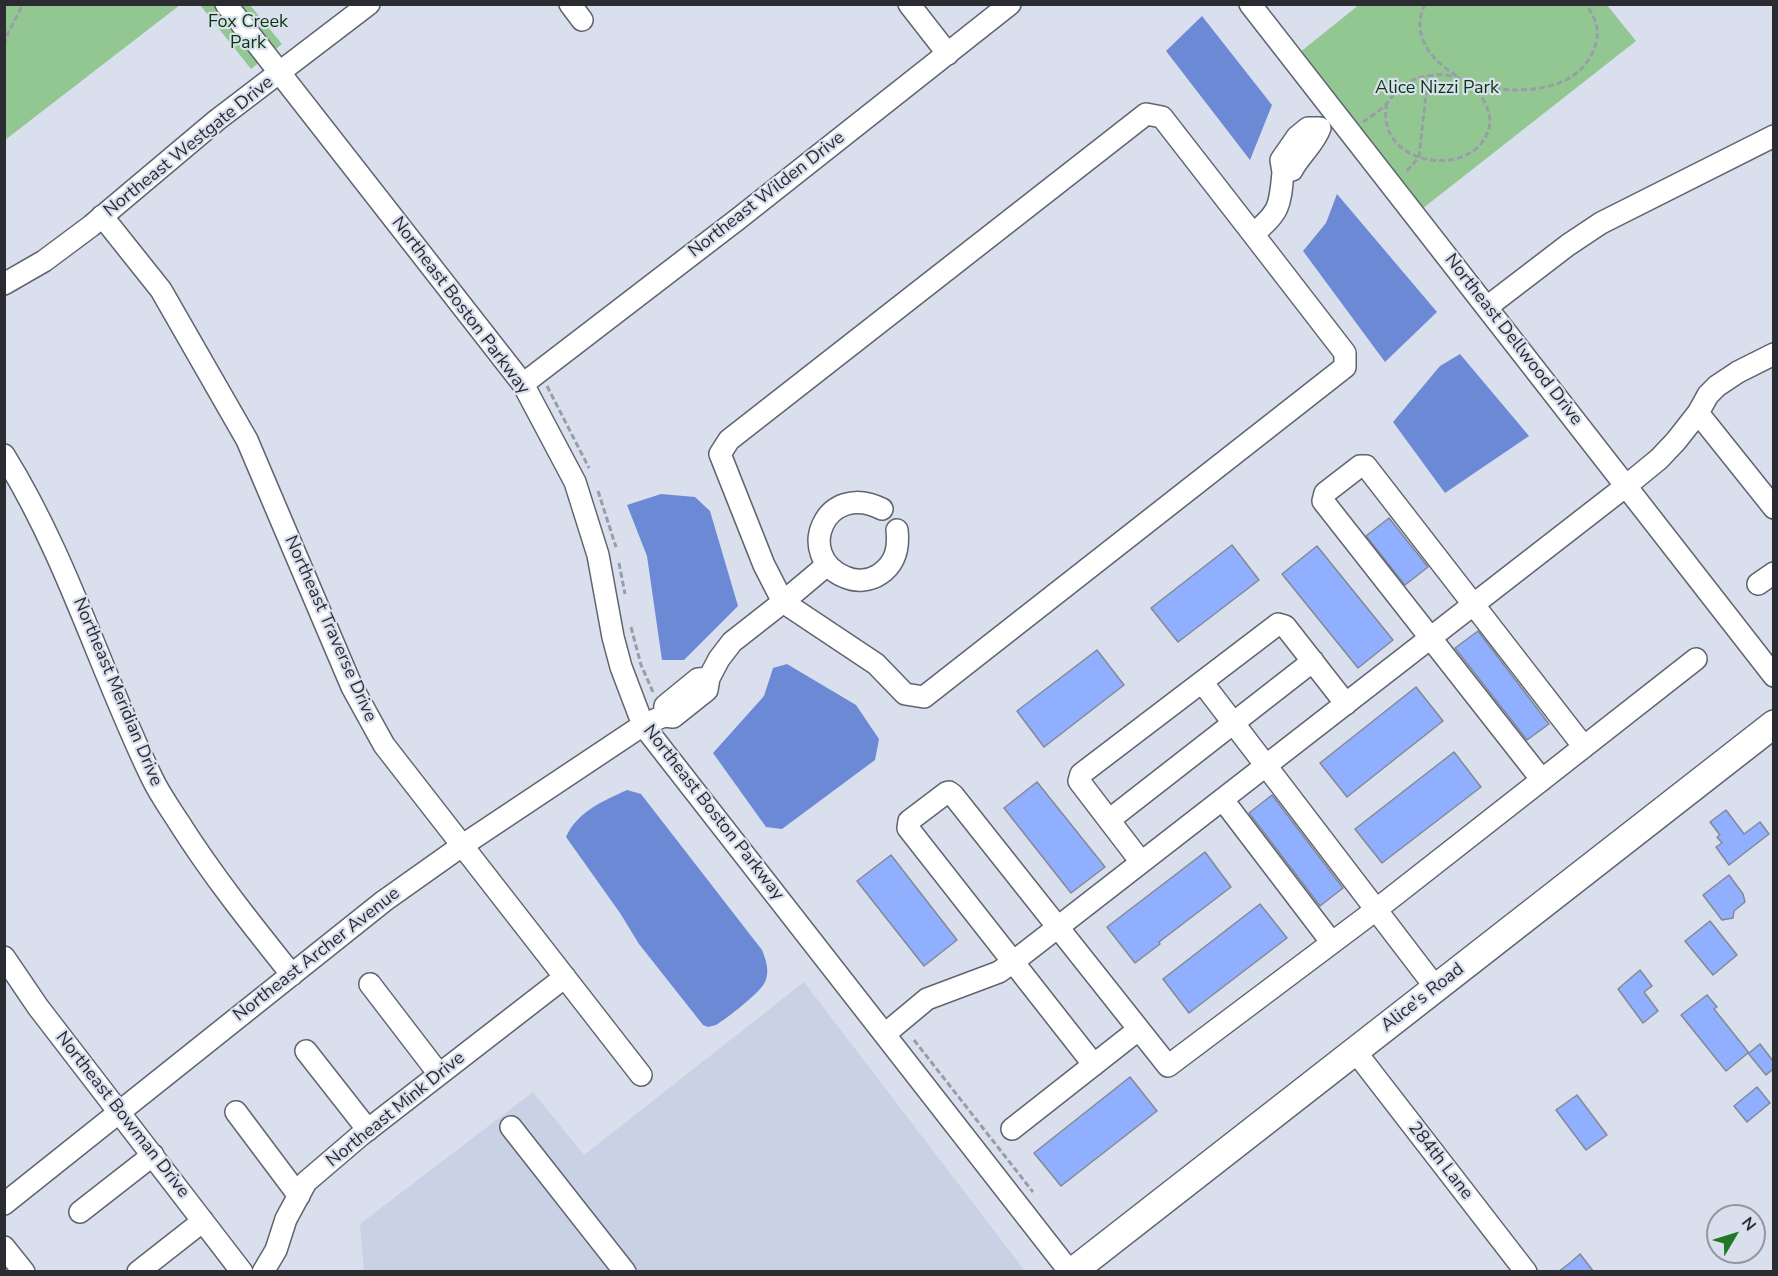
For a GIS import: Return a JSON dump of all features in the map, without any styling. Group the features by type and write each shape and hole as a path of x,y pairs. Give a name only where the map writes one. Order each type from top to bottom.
{"main road":[{"name":"Alice's Road","path":"1071,1272 1773,724"}],"street":[{"name":"Northeast Boston Parkway","path":"226,4 531,378 575,482 598,555 621,667 644,725 892,1028 1071,1272"},
{"name":"Northeast Westgate Drive","path":"4,284 44,261 218,120 281,74 369,4"},
{"path":"909,4 948,54"},
{"name":"Northeast Wilden Drive","path":"531,378 1010,4"},
{"name":"Northeast Dellwood Drive","path":"1250,4 1773,676"},
{"path":"1146,114 1162,117 1252,234 1345,353 1345,367 924,697 905,694 876,664 783,602 764,566 720,454 729,440 1146,114"},
{"path":"1252,234 1274,214 1280,203 1283,172 1292,171 1306,148 1316,140 1320,128 1336,114"},
{"path":"1487,307 1568,245 1601,223 1773,136"},
{"name":"Northeast Traverse Drive","path":"102,216 161,290 247,440 352,687 384,745 641,1075"},
{"path":"892,1028 927,999 991,975 1013,962 1626,486 1659,459 1698,413 1702,403 1717,386 1737,372 1773,354"},
{"path":"1698,413 1773,508"},
{"name":"Northeast Meridian Drive","path":"4,455 29,494 64,570 131,734 153,781 191,842 292,975"},
{"path":"1542,780 1323,501 1325,493 1333,486 1360,466 1366,465 1584,747"},
{"path":"882,509 871,503 858,501 846,503 826,518 820,536 821,554 827,565 837,574 850,580 864,580 877,576 888,568 895,557 898,543 897,530"},
{"name":"Northeast Archer Avenue","path":"4,1204 384,901 463,845 644,725 664,716 674,717 707,690 709,678 719,659 732,642 827,565"},
{"path":"1141,862 1079,781 1079,777 1202,682 1278,624 1285,626 1346,704"},
{"path":"1094,1065 908,828 909,821 946,793 953,795 1168,1066 1377,909 1696,659"},
{"path":"1109,820 1313,661"},
{"path":"1202,682 1436,988"},
{"path":"1223,800 1332,943"},
{"name":"Northeast Bowman Drive","path":"4,957 38,1007 243,1272"},
{"name":"Northeast Mink Drive","path":"263,1272 276,1250 286,1219 306,1182 368,1130 565,977"},
{"path":"370,984 439,1074"},
{"path":"1012,1129 1138,1030"},
{"path":"306,1051 368,1130"},
{"name":"284th Lane","path":"1355,1051 1526,1272"},
{"path":"236,1112 299,1196"},
{"path":"511,1126 625,1272"},
{"path":"80,1212 153,1155"},
{"path":"138,1272 203,1221"},
{"path":"4,1247 24,1272"}],"path":[{"path":"4,45 6,32 23,4"},
{"path":"1387,103 1385,122 1393,140 1400,147 1419,157 1444,161 1454,160 1464,156 1483,142 1490,122 1489,112 1475,88 1444,69 1425,45 1419,20 1425,4"},
{"path":"1350,132 1387,103 1399,88 1428,76 1447,75 1487,88 1526,90 1540,89 1574,75 1586,65 1598,36 1595,21 1586,4"},
{"path":"1407,171 1419,157 1428,76"},
{"path":"531,378 562,412 593,476"},
{"path":"597,487 615,544 626,598"},
{"path":"631,626 641,665 664,716"},
{"path":"892,1028 1033,1192"}],"shaded area":[{"path":"804,982 1025,1271 364,1271 360,1224 533,1092 584,1155"}],"green space":[{"name":"Fox Creek Park","path":"5,4 180,4 180,5 5,140"},
{"name":"Alice Nizzi Park","path":"1360,4 1607,5 1636,41 1422,209 1299,53"},
{"name":"Fox Creek Park","path":"200,5 250,5 282,44 251,69"}],"water":[{"path":"1202,16 1272,105 1250,160 1166,51"},
{"path":"1337,194 1437,312 1385,362 1303,251 1326,223"},
{"path":"1460,354 1529,436 1445,493 1393,422 1440,366"},
{"path":"661,494 695,497 710,511 738,606 684,660 662,660 647,556 627,505"},
{"path":"787,664 856,705 879,739 875,760 782,829 766,827 713,753 764,696 773,668"},
{"path":"627,790 641,794 762,950 767,974 762,987 716,1025 708,1027 703,1025 639,944 566,837 584,814 600,803"}],"building":[{"path":"1389,518 1428,567 1405,585 1366,536"},
{"path":"1232,545 1259,580 1178,642 1151,608"},
{"path":"1317,546 1393,640 1358,668 1282,574"},
{"path":"1478,631 1549,724 1527,740 1455,648"},
{"path":"1097,650 1124,685 1044,747 1017,711"},
{"path":"1416,687 1443,721 1347,797 1320,763"},
{"path":"1454,752 1481,787 1382,863 1355,829"},
{"path":"1037,782 1105,867 1071,893 1004,808"},
{"path":"1272,795 1343,888 1320,906 1249,813"},
{"path":"1726,810 1744,834 1760,822 1769,834 1729,865 1716,847 1722,843 1717,837 1720,835 1710,822"},
{"path":"1205,852 1231,887 1135,963 1107,927"},
{"path":"891,855 957,940 924,966 857,881"},
{"path":"1729,875 1743,894 1745,902 1734,911 1733,918 1722,920 1703,895"},
{"path":"1260,904 1287,938 1189,1013 1163,979"},
{"path":"1710,921 1737,955 1713,975 1685,941"},
{"path":"1640,970 1652,986 1644,992 1658,1011 1643,1023 1618,989"},
{"path":"1707,995 1717,1007 1714,1009 1749,1053 1760,1044 1773,1061 1773,1069 1766,1075 1748,1053 1726,1071 1681,1015"},
{"path":"1130,1077 1157,1111 1061,1186 1034,1153"},
{"path":"1757,1087 1770,1103 1747,1122 1734,1106"},
{"path":"1577,1095 1607,1135 1586,1150 1556,1110"},
{"path":"1580,1254 1594,1272 1558,1272 1571,1262"}]}
